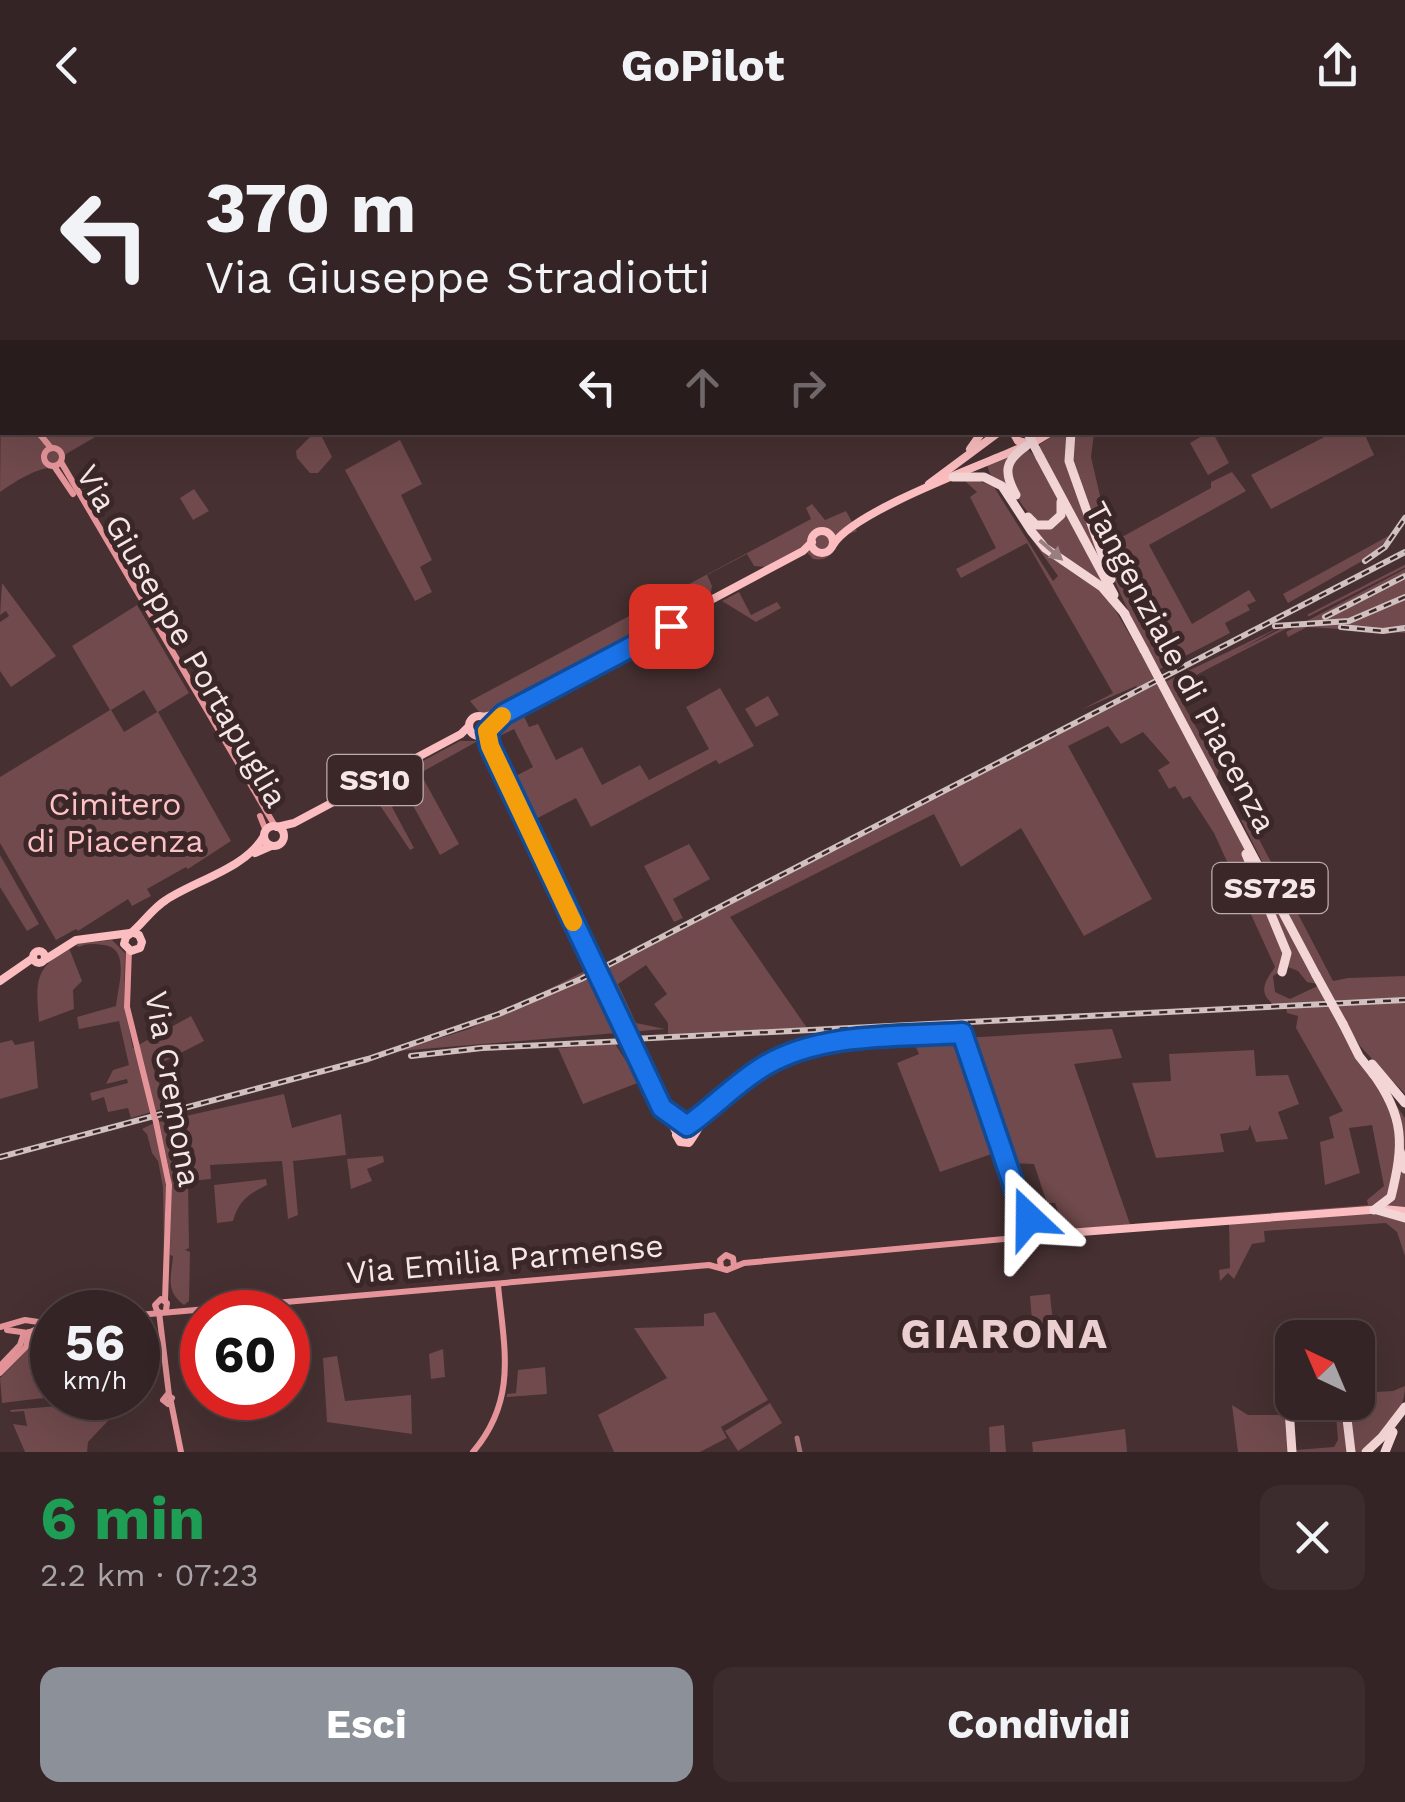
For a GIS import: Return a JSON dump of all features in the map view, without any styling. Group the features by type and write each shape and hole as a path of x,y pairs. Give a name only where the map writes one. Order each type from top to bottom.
{"highway":[{"name":"Tangenziale di Piacenza","path":"1028,435 1344,1027 1372,1072 1405,1112"},
{"path":"1071,435 1069,460 1125,614"},
{"path":"1030,444 1010,460 1006,475 1036,525 1050,526 1060,518 1062,504 1056,485"},
{"path":"983,464 1009,494 1045,548 1102,587 1125,614"},
{"path":"952,472 997,482"},
{"path":"1224,801 1286,950 1282,972"},
{"name":"Tangenziale di Piacenza","path":"1344,1027 1405,1101"},
{"path":"1372,1072 1399,1119 1391,1197 1378,1210"},
{"path":"1399,1143 1405,1169"},
{"path":"1378,1210 1405,1212"},
{"path":"1366,1452 1405,1407"},
{"path":"1374,1452 1405,1416"},
{"path":"1290,1420 1292,1452"},
{"path":"1348,1420 1351,1452"},
{"path":"1386,1452 1393,1432"}],"main road":[{"path":"40,435 49,450 61,453 57,464 46,462 49,450"},
{"path":"952,472 980,435"},
{"path":"849,528 816,533 814,546 827,552 849,528 952,472 996,435"},
{"path":"983,464 986,448 997,435"},
{"path":"1015,435 1030,444"},
{"path":"952,472 983,464 1044,435"},
{"name":"Via Giuseppe Portapuglia","path":"57,464 271,830"},
{"path":"828,532 833,545"},
{"name":"SS10","path":"135,934 166,903 279,845 294,827 465,736 482,732 504,714 814,546"},
{"name":"SS10","path":"130,948 135,934 165,900 238,861 271,830 294,823 461,734 473,718 498,714 814,546"},
{"path":"483,717 482,732 662,1108 682,1129 694,1135"},
{"path":"469,726 482,732"},
{"path":"271,846 271,830 284,836"},
{"path":"0,982 76,940 135,934"},
{"name":"SS10","path":"130,948 142,945 135,934"},
{"path":"112,937 130,948"},
{"name":"Via Cremona","path":"130,948 127,1007 169,1185 161,1308 167,1399 181,1452"},
{"path":"709,1112 691,1142 684,1144 678,1140 682,1129 762,1068 806,1048 842,1041 962,1033 1016,1192 1036,1236"},
{"path":"1028,1224 1025,1237 1378,1210"},
{"path":"1028,1224 1064,1235"},
{"name":"Via Emilia Parmense","path":"1002,1238 1028,1224"},
{"name":"Via Emilia Parmense","path":"161,1308 185,1312 498,1285 709,1265 721,1263 726,1255 733,1262 744,1263 1025,1237"},
{"name":"Via Emilia Parmense","path":"721,1263 728,1270 733,1262"},
{"path":"473,1452 490,1429 503,1395 506,1356 498,1285"},
{"path":"0,1329 30,1327"},
{"path":"0,1369 20,1345 27,1328"}],"street":[{"path":"797,1438 800,1452"}],"green space":[{"path":"1,435 99,435 66,454 58,466 28,475 0,492"},
{"path":"312,435 321,435 332,457 318,473 310,473 296,451"},
{"path":"1054,435 1069,435 1066,454 1109,578 1039,449"},
{"path":"1073,435 1094,435 1091,457 1111,543 1211,488 1211,482 1232,472 1246,491 1149,545 1192,624 1249,590 1256,601 1247,605 1250,610 1225,623 1230,633 1158,670 1102,552 1072,454"},
{"path":"1204,435 1214,435 1229,463 1208,475 1190,443"},
{"path":"1328,435 1365,435 1374,455 1271,509 1251,475"},
{"path":"400,440 422,484 401,495 432,560 420,567 432,592 415,601 345,470"},
{"path":"1028,450 1045,469 1057,497 1060,513 1047,525 1023,507 1012,481 1011,461"},
{"path":"1011,455 1004,470 1010,492 990,474 987,465"},
{"path":"977,480 994,487 1053,581 1058,576 1023,527 1106,594 1152,673 1167,681 1280,627 1174,688 1219,768 1217,777 1206,768 1317,984 1307,982 1298,971 1288,967 1273,976 1275,992 1290,999 1324,983 1241,820 1249,820 1333,981 1405,976 1405,1094 1360,1046 1343,1018 1335,1017 1405,1118 1405,1256 1397,1232 1386,1223 1264,1231 1265,1242 1252,1244 1234,1279 1228,1273 1220,1281 1219,1270 1230,1268 1229,1222 1066,1233 1055,1203 1047,1203 1034,1164 1012,1163 1006,1149 940,1172 897,1063 919,1054 913,1041 1112,1029 1122,1058 1074,1064 1130,1224 1368,1205 1367,1200 1384,1186 1372,1125 1349,1128 1360,1173 1325,1185 1320,1142 1334,1138 1329,1117 1343,1111 1296,1028 1298,1016 1287,1013 1286,1005 1273,1004 1265,995 1266,981 1275,967 1214,833 1190,796 1183,799 1175,786 1169,789 1158,770 1170,763 1143,732 1121,744 1108,726 1068,746 1152,899 1084,936 1021,828 961,867 934,814 730,917 807,1028 668,1034 668,1023 654,1004 667,994 646,965 618,984 636,1023 665,1029 398,1051 469,1029 585,971 536,851 542,847 607,969 1139,692 1136,686 1081,710 1113,693 1027,543 961,578 956,569 996,548 970,497 977,492 965,481"},
{"path":"194,489 209,511 193,520 180,498"},
{"path":"1013,498 1027,517 1047,528 1057,523 1065,509 1106,587 1044,544"},
{"path":"812,504 825,520 846,511 857,531 842,538 828,557 813,559 803,548 767,567 754,566 747,554 707,575 712,586 710,598 490,714 480,713 470,701 811,519 806,508"},
{"path":"1392,534 1371,556 1288,603 1283,594"},
{"path":"1405,569 1405,633 1307,627 1288,637 1286,632"},
{"path":"2,583 56,656 11,687 0,671 0,622 9,616 6,611 0,615"},
{"path":"739,592 751,615 777,602 781,608 756,622 722,601"},
{"name":"Cimitero di Piacenza","path":"137,605 189,693 158,712 231,841 147,889 151,896 132,906 128,899 78,931 56,940 0,843 0,777 110,710 72,646","holes":["144,690 157,712 124,732 111,710"]},
{"path":"720,688 754,746 719,764 716,760 591,827 576,798 528,823 508,780 533,767 514,729 489,741 495,725 521,710 529,727 538,724 556,760 582,747 602,785 640,765 649,780 709,749 686,707"},
{"path":"768,696 779,715 756,727 745,709"},
{"path":"460,741 478,741 375,798 369,790"},
{"path":"424,780 459,844 440,855 409,798 392,807 414,848 410,850 379,804"},
{"path":"689,844 710,879 673,899 683,918 674,922 644,866"},
{"path":"0,855 39,924 27,931 0,887"},
{"path":"112,940 125,953 124,1005 133,1048 191,1016 204,1041 153,1067 168,1107 131,1118 128,1108 108,1112 104,1097 92,1101 90,1093 128,1083 127,1079 106,1084 113,1070 129,1065 119,1021 79,1029 77,1017 116,1006 121,969 112,947 74,944"},
{"path":"69,948 82,981 73,990 74,1009 39,1022 39,978 49,963"},
{"path":"12,1040 15,1045 34,1041 38,1088 0,1099 0,1043"},
{"path":"615,1044 640,1082 583,1104 558,1048"},
{"path":"1254,1050 1256,1076 1288,1075 1299,1104 1278,1112 1288,1139 1256,1142 1250,1125 1248,1130 1220,1134 1224,1152 1156,1158 1132,1083 1171,1081 1169,1054"},
{"path":"284,1094 292,1128 341,1114 346,1155 293,1161 298,1215 288,1219 282,1161 210,1165 211,1179 188,1181 189,1248 185,1250 190,1252 189,1290 180,1290 180,1302 171,1282 171,1179 159,1122"},
{"path":"154,1123 166,1187 164,1257 163,1187 158,1161 142,1129"},
{"path":"383,1156 384,1162 367,1169 372,1181 351,1189 347,1159"},
{"path":"266,1179 267,1185 245,1198 233,1221 217,1223 214,1185"},
{"path":"1050,1294 1054,1333 1033,1333 1030,1296"},
{"path":"715,1312 768,1400 721,1427 727,1438 700,1452 614,1452 598,1415 667,1378 634,1328 704,1326 704,1314"},
{"path":"30,1347 30,1400 2,1403 0,1378"},
{"path":"443,1349 445,1377 431,1379 429,1354"},
{"path":"337,1356 345,1401 411,1395 412,1434 327,1422 323,1358"},
{"path":"545,1367 547,1394 507,1397 516,1393 518,1370"},
{"path":"1405,1386 1397,1415 1361,1452 1238,1452 1232,1405 1248,1415 1275,1415 1275,1420 1293,1420 1296,1450 1334,1447 1338,1440 1336,1420 1375,1420 1375,1392"},
{"path":"770,1403 782,1423 738,1451 725,1431"},
{"path":"30,1408 30,1420 109,1420 88,1442 87,1452 25,1452 13,1424 27,1426 24,1411 10,1410"},
{"path":"1004,1425 1006,1452 990,1452 989,1427"},
{"path":"1125,1429 1127,1452 1033,1452 1032,1442"}],"waterway":[{"path":"1309,615 1405,566"},
{"path":"1168,688 1285,628"},
{"path":"520,1039 522,1025 531,1017 1149,698"}],"railway":[{"path":"1365,561 1385,547 1405,518"},
{"path":"0,1157 368,1059 499,1014 581,979 1405,552"},
{"path":"1325,617 1405,576"},
{"path":"1275,626 1349,621 1405,597"},
{"path":"1341,627 1383,631 1405,628"},
{"path":"632,1039 1405,1000"},
{"path":"411,1056 482,1048 626,1041"}],"slow traffic":[{"path":"502,716 487,731 490,746 573,922"}],"district":[{"name":"GIARONA","path":"1005,1333"}],"route":[{"path":"671,626 504,714 487,731 490,746 662,1108 687,1126 747,1078 793,1052 842,1041 962,1033 1016,1192 1029,1218"}]}
